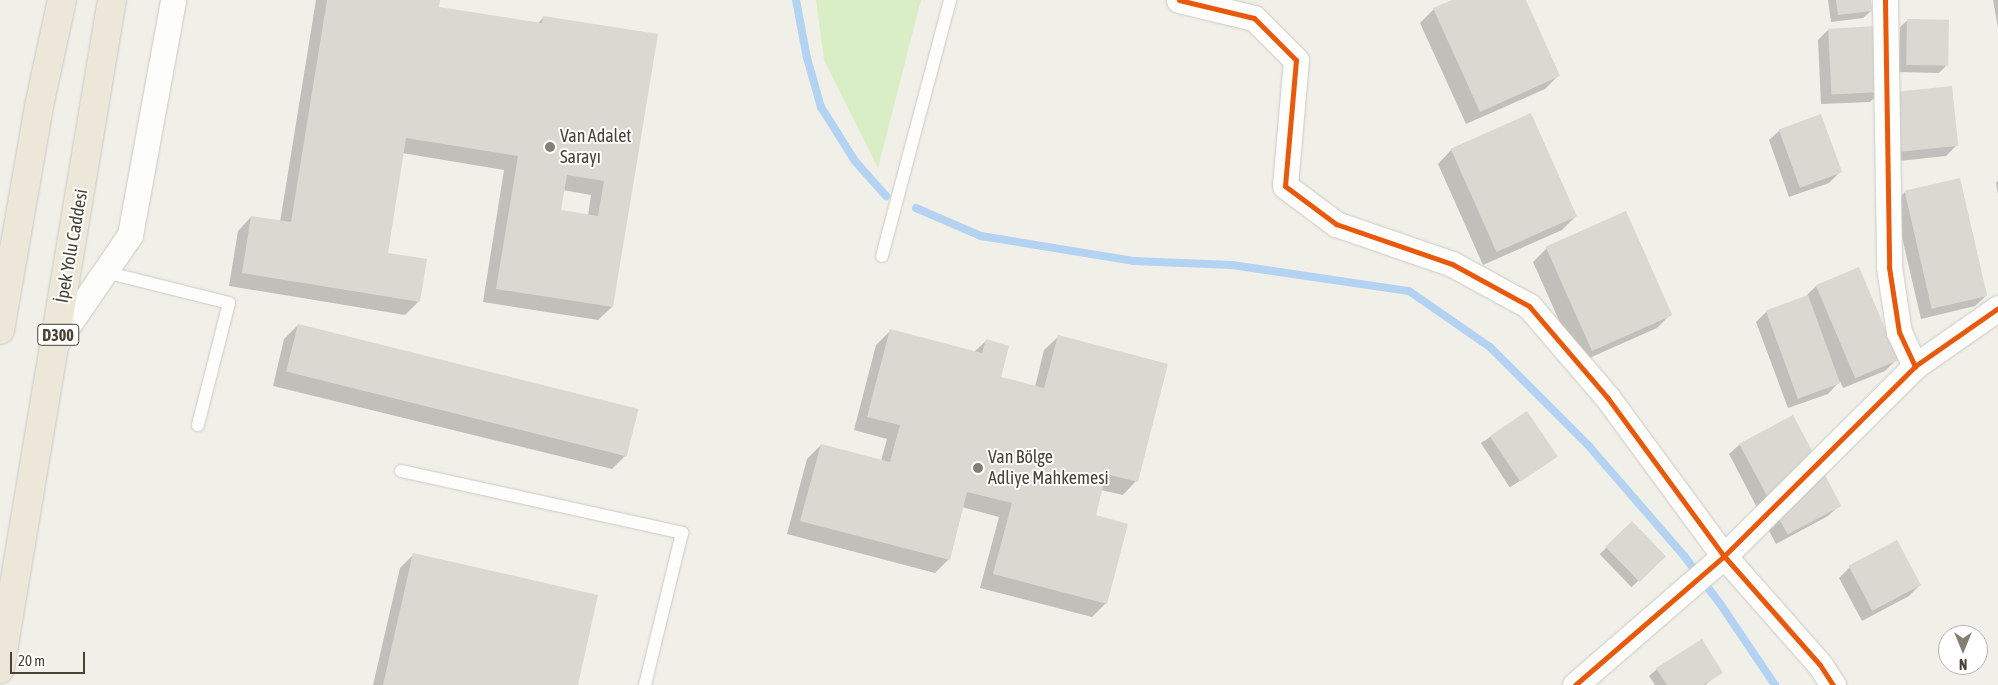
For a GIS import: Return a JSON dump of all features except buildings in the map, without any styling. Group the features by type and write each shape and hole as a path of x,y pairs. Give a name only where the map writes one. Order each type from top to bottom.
{"highway":[{"path":"0,330 39,106 62,0"},
{"name":"İpek Yolu Caddesi","path":"0,669 56,344 112,0"}],"street":[{"path":"56,344 130,235 173,0"},
{"path":"1179,0 1254,18 1296,60 1285,186 1336,224 1452,264 1529,306 1607,397 1724,556 1820,665 1833,685"},
{"path":"1885,0 1889,268 1899,332 1915,366"},
{"path":"1576,685 1724,556 1915,366 1998,308"}],"lane":[{"path":"882,256 950,0"},
{"path":"105,272 229,303 198,425"},
{"path":"401,471 682,533 645,685"}],"green space":[{"path":"816,0 921,0 878,168 824,60"}],"waterway":[{"path":"796,0 807,58 821,107 855,161 886,196"},
{"path":"916,208 981,236 1133,261 1232,265 1409,291 1490,347 1588,445 1685,557 1721,605 1775,685"}],"cycle path":[{"path":"1179,0 1254,18 1296,60 1285,186 1336,224 1452,264 1529,306 1607,397 1724,556 1820,665 1833,685"},
{"path":"1885,0 1889,267 1899,332 1915,366"},
{"path":"1575,685 1724,556 1915,366 1998,308"}],"place":[{"name":"Van Adalet Sarayı","path":"550,147"},
{"name":"Van Bölge Adliye Mahkemesi","path":"978,468"}]}
